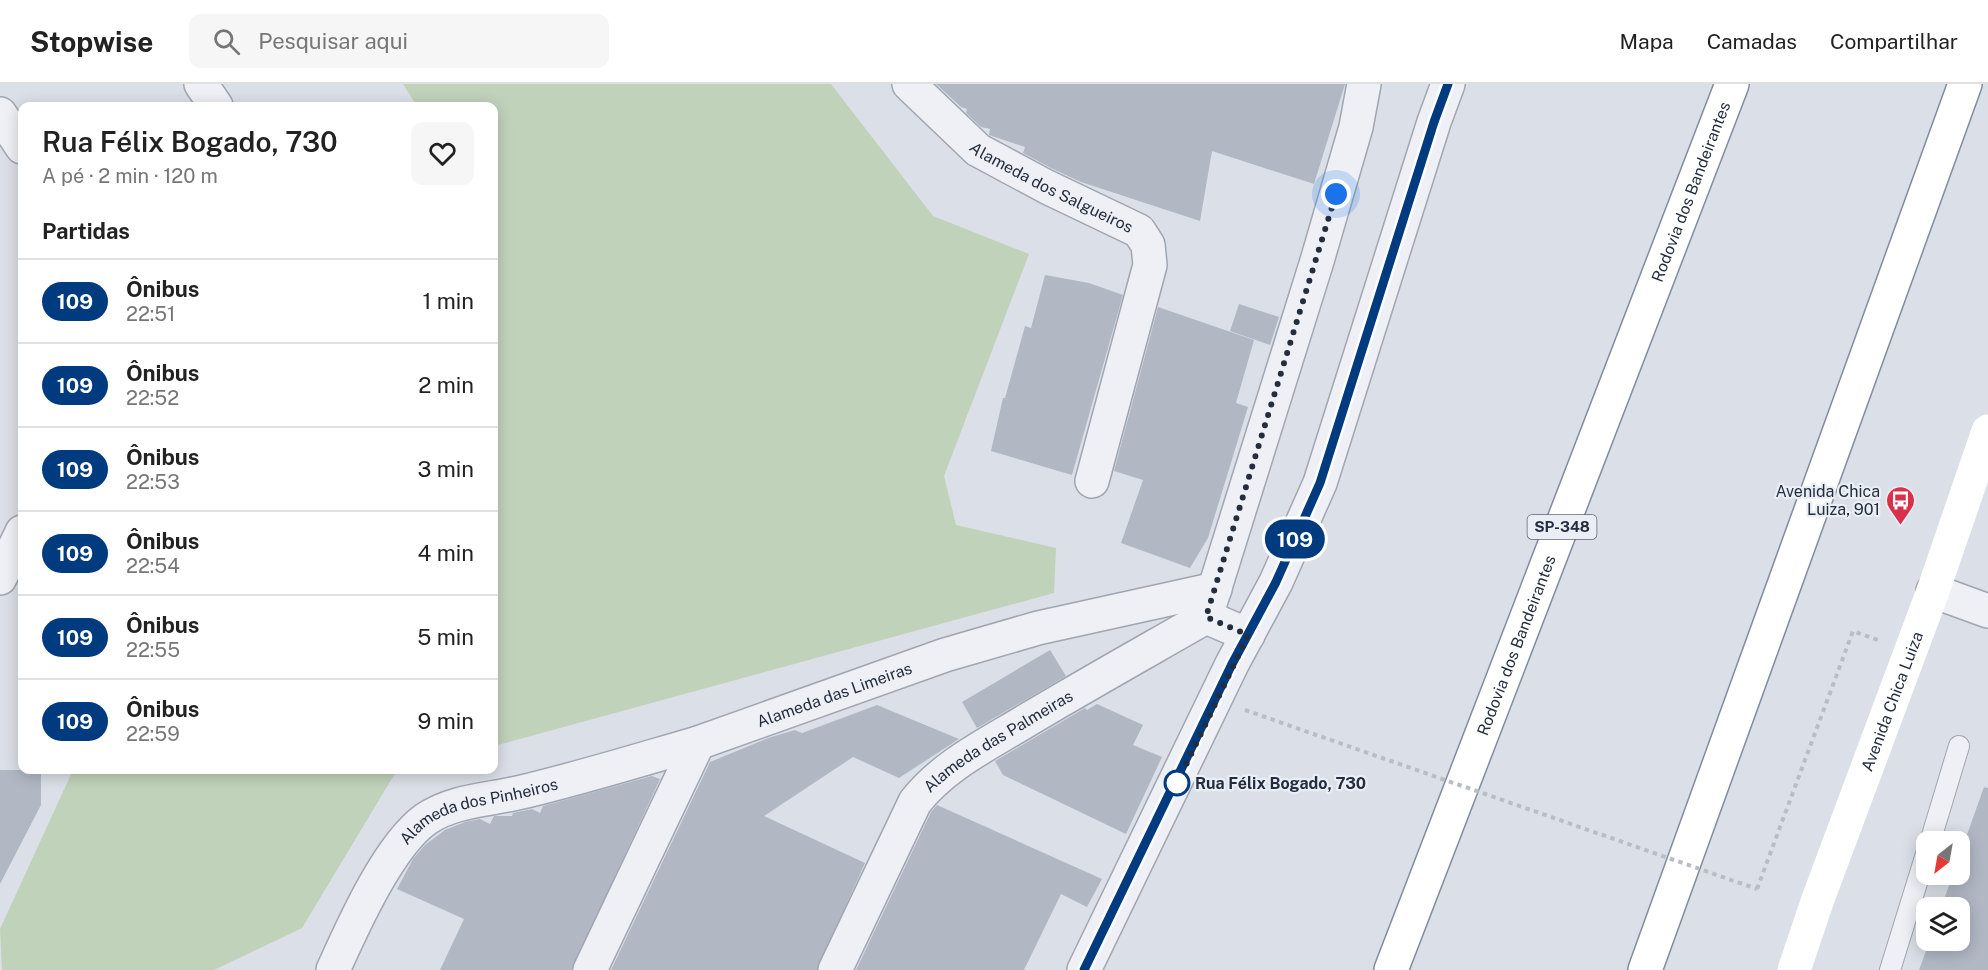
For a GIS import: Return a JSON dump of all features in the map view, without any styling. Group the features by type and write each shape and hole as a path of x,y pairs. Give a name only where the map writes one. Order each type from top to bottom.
{"main road":[{"name":"Rodovia dos Bandeirantes","path":"1391,970 1732,84"},
{"path":"1645,970 1965,84"},
{"name":"Avenida Chica Luiza","path":"1794,970 1818,899 1933,591 1988,431"}],"street":[{"path":"201,84 213,102"},
{"name":"Alameda dos Salgueiros","path":"909,84 978,150 1047,187 1139,231 1148,245 1150,265 1092,481"},
{"path":"1248,635 1210,603 1317,261 1356,126 1364,84"},
{"path":"1084,970 1276,582 1320,483 1448,84"},
{"path":"0,114 18,141"},
{"path":"0,578 18,540"},
{"path":"1933,591 1988,610"},
{"name":"Alameda das Limeiras","path":"698,743 945,655 1038,628 1210,603"},
{"name":"Alameda das Palmeiras","path":"835,970 915,802 931,782 1210,603"},
{"path":"590,970 698,743"},
{"name":"Alameda dos Pinheiros","path":"333,970 366,898 404,842 424,820 445,809 462,804 520,793 698,743"}],"lane":[{"path":"1933,831 1959,746"},
{"path":"1890,970 1916,885"}],"path":[{"path":"1245,710 1757,889 1853,631 1875,639"}],"green space":[{"path":"403,84 831,84 933,216 1029,254 944,476 956,525 1056,548 1054,593 498,745 498,102 414,102"},
{"path":"71,774 398,774 394,775 302,928 214,970 2,970 0,929"}],"building":[{"path":"936,84 1345,84 1314,184 1212,151 1200,221 1081,182 1055,170 1023,153 1025,147 989,135 990,129 981,127 966,113 967,109 961,107"},
{"path":"1045,275 1089,283 1123,295 1072,475 991,451 1003,398 1005,398 1025,326 1031,328"},
{"path":"1239,304 1279,317 1270,345 1230,331"},
{"path":"1158,307 1254,340 1236,403 1248,407 1208,538 1190,568 1121,543 1143,480 1114,471"},
{"path":"1050,650 1066,676 977,728 962,702"},
{"path":"1097,704 1143,725 1133,745 1162,757 1126,834 1003,775 995,761 1085,708 1087,710"},
{"path":"877,705 959,739 899,778 853,757 764,816 865,863 817,970 611,970 710,762 768,738 795,730 802,733"},
{"path":"0,770 18,770 18,774 41,774 41,805 0,884"},
{"path":"652,776 660,779 572,970 440,970 464,919 397,889 413,859 425,845 445,830 465,822 480,819 490,824 494,816 512,816 513,813 532,809 540,813 543,806"},
{"path":"1984,787 1988,788 1988,970 1919,970 1926,951 1970,951 1970,897 1945,897 1949,885 1970,885 1968,831"},
{"path":"937,805 1102,879 1087,907 1061,894 1024,970 856,970 931,812"}],"bus line":[{"name":"109","path":"1084,970 1166,806 1232,664 1276,582 1320,483 1448,84"}],"place":[{"name":"Avenida Chica Luiza, 901","path":"1901,526"},
{"name":"Rua Félix Bogado, 730","path":"1177,783"}],"route":[{"path":"1177,783 1175,788 1232,664 1248,635 1206,617 1336,194"}]}
